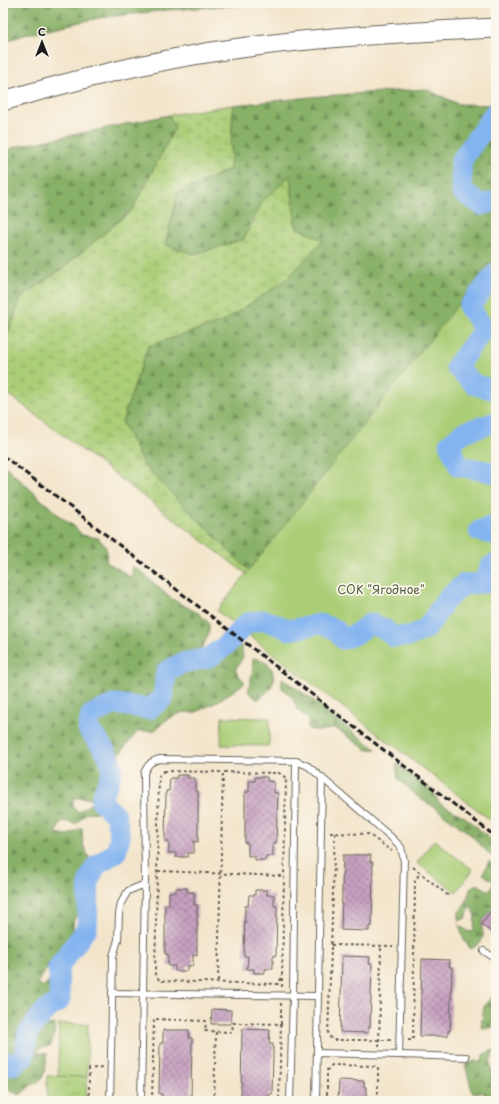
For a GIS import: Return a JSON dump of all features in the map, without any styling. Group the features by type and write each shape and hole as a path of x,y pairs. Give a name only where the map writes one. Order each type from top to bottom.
{"main road":[{"path":"3,100 65,83 141,65 201,53 295,41 496,28"}],"lane":[{"path":"141,1101 145,884 144,773 148,765 153,761 160,759 296,761 308,766 322,777 391,836 401,847 404,860 399,1055"},
{"path":"290,1101 296,761"},
{"path":"316,1101 322,777"},
{"path":"110,1101 113,956 118,940 119,914 121,903 128,891 145,884"},
{"path":"484,951 496,959"},
{"path":"112,993 318,996"},
{"path":"317,1053 466,1057"}],"path":[{"path":"218,995 223,760"},
{"path":"164,770 279,773 286,778 282,977 278,984 160,981 155,974 158,871 159,776 164,770"},
{"path":"335,833 328,1035 333,1040 413,1040 415,881 420,873"},
{"path":"145,870 295,876"},
{"path":"319,945 402,947"},
{"path":"378,1101 381,946"},
{"path":"152,1101 154,1019 206,1021 205,1031 216,1032 232,1032 233,1023 281,1024 278,1101"},
{"path":"214,1101 216,1032"},
{"path":"327,1101 327,1070 332,1065 376,1066 378,1068"},
{"path":"89,1101 89,1069 111,1066"}],"green space":[{"path":"3,3 272,3 167,10 99,18 30,33 3,42"},
{"path":"426,89 458,104 496,105 496,766 269,591 147,472 122,422 148,346 224,321 323,240 296,227 290,177 263,201 243,240 194,254 165,245 178,193 230,169 233,105 321,96"},
{"path":"233,105 230,169 178,193 165,245 194,254 243,240 263,201 290,176 296,227 323,240 287,279 224,321 148,346 122,422 144,466 269,591 3,390 3,348 21,298 64,267 132,210 175,128 169,115"},
{"path":"169,115 175,128 132,210 64,267 21,298 3,348 3,152 15,147"},
{"name":"СОК \"Ягодное\"","path":"496,256 496,824 217,611"},
{"path":"3,464 60,516 75,527 82,535 98,538 105,545 107,552 106,562 132,578 132,566 143,573 170,598 200,614 209,623 209,633 202,648 190,654 177,654 171,663 179,670 193,672 203,664 209,647 227,651 221,639 232,637 241,646 243,657 235,670 245,683 215,703 194,713 183,712 166,720 154,731 138,731 108,767 102,782 91,798 73,798 73,808 79,812 90,804 106,811 86,813 76,824 62,821 56,833 68,835 82,828 83,844 91,862 85,877 91,891 85,898 86,910 74,918 72,939 37,983 42,987 54,978 62,968 66,978 64,990 49,999 37,1011 25,1016 39,1024 55,1024 51,1045 33,1051 47,1054 45,1071 41,1080 30,1086 20,1095 3,1086"},
{"path":"253,658 265,661 272,669 274,680 270,689 258,700 248,692 252,674"},
{"path":"282,678 376,749 367,750 335,728 320,731 308,729 308,719 297,710 293,698 282,688"},
{"path":"222,717 270,718 269,746 221,745"},
{"path":"396,764 433,791 439,803 465,817 496,844 496,861 470,834 434,807 419,798 398,779"},
{"path":"434,840 473,870 456,892 417,863"},
{"path":"489,861 496,869 496,904 481,924 483,936 481,942 471,949 464,940 459,925 469,932 474,930 475,914 470,906 466,918 459,921 459,912 466,902 471,887 477,884 489,891 494,882 483,874"},
{"path":"496,991 496,1025 488,1029 481,1027 484,1006"},
{"path":"59,1024 88,1024 87,1077 58,1076"},
{"path":"494,1050 490,1064 493,1078 493,1101 480,1101 480,1098 486,1092 473,1094 465,1065 475,1061 481,1063 484,1054"},
{"path":"47,1076 87,1077 86,1101 47,1101"}],"building":[{"path":"177,775 188,775 188,778 195,778 195,791 198,791 198,842 194,841 194,853 188,853 188,857 176,857 176,853 169,853 169,841 165,841 166,791 169,791 170,778 177,778"},
{"path":"255,777 267,777 267,781 274,782 274,793 278,793 276,843 273,843 273,856 266,856 265,860 255,860 255,856 248,856 248,843 245,843 245,792 249,792 249,781 255,781"},
{"path":"343,855 371,855 370,862 373,862 372,926 369,926 369,931 341,930"},
{"path":"176,888 187,888 187,892 194,892 194,905 197,905 197,955 193,955 193,966 187,966 187,971 175,971 175,966 168,966 168,954 165,954 165,905 169,905 169,892 176,892"},
{"path":"255,890 267,890 267,895 274,895 274,906 277,906 276,956 273,956 273,969 265,969 265,973 254,973 254,969 247,969 248,956 244,956 245,906 248,906 249,895 255,895"},
{"path":"496,904 496,936 481,924"},
{"path":"342,956 370,957 369,964 372,964 370,1028 368,1027 368,1033 340,1032"},
{"path":"422,959 450,960 449,967 452,967 450,1031 448,1030 448,1036 420,1036"},
{"path":"212,1009 231,1010 231,1024 211,1024"},
{"path":"242,1029 270,1030 269,1044 273,1044 272,1094 269,1094 268,1101 241,1100"},
{"path":"163,1030 189,1030 189,1038 192,1038 191,1101 162,1101 162,1094 159,1094 160,1043 163,1043"},
{"path":"339,1080 364,1081 364,1087 366,1087 366,1099 363,1099 363,1101 338,1101"}],"waterway":[{"path":"496,111 461,161 462,192 482,205 496,201"},
{"path":"496,273 469,307 484,329 456,367 475,385 496,390"},
{"path":"496,422 464,432 449,444 459,466 496,473"},
{"path":"496,525 479,531 496,535"},
{"path":"3,1061 13,1065 24,1056 28,1033 44,1012 60,1000 58,968 87,928 89,880 96,866 116,852 120,837 116,816 101,801 112,769 105,750 88,729 91,715 115,704 149,709 163,698 166,672 182,663 208,658 225,646 247,623 265,620 290,630 319,624 335,629 343,639 356,634 371,623 384,629 394,637 410,636 426,629 446,600 464,584 485,583 490,567 496,564"}],"railway":[{"path":"3,456 496,837"}]}
